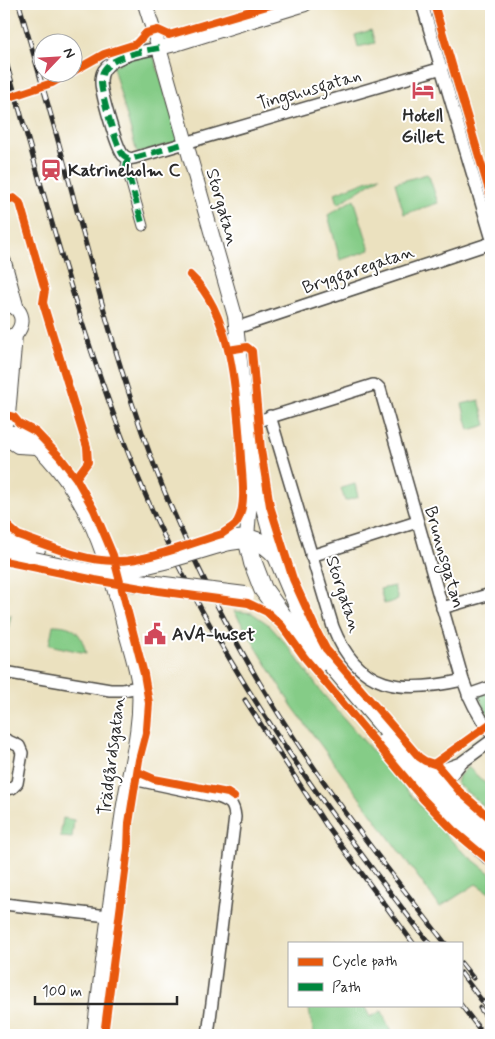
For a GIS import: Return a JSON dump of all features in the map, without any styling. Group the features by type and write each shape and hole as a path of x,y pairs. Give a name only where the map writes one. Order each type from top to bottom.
{"main road":[{"path":"4,533 11,540 35,555 132,582 246,596 276,608"},
{"path":"247,538 263,589 331,682 429,787 491,837"},
{"path":"4,554 35,555 102,567 121,568 140,566 225,542 247,538 265,545 277,556 302,615 320,650 394,738 429,787 472,840 491,857"},
{"path":"246,596 263,589 270,582 277,556"}],"street":[{"name":"Storgatan","path":"145,4 235,316 252,471 247,538"},
{"path":"143,226 126,166 128,158 123,155 116,138 105,100 101,81 103,71 112,61 143,51 175,44 300,4"},
{"path":"422,4 491,236"},
{"name":"Tingshusgatan","path":"128,158 134,158 442,68"},
{"name":"Bryggaregatan","path":"236,328 491,243"},
{"path":"4,262 22,320 22,326 9,337 8,415 4,428"},
{"path":"4,304 18,309"},
{"name":"Brunnsgatan","path":"270,416 373,385 380,389 463,680 468,695 491,733"},
{"name":"Storgatan","path":"270,416 332,627 344,652 359,669 384,683 412,687 463,680"},
{"path":"248,424 270,416"},
{"name":"Trädgårdsgatan","path":"4,436 18,446 36,447 63,474 86,511 98,536 116,591 139,687 137,729 108,916 94,1035"},
{"name":"Storgatan","path":"252,471 259,489 266,524 277,556"},
{"path":"311,556 417,522"},
{"path":"442,608 491,594"},
{"path":"4,672 110,690 139,687"},
{"path":"468,695 491,687"},
{"path":"4,739 19,746 22,753 17,783 12,788 4,789"},
{"path":"429,787 441,770 460,762 491,741"},
{"path":"128,778 218,797 230,802 234,807 235,817 208,1035"},
{"path":"4,904 108,916"}],"green space":[{"path":"371,30 375,43 358,47 355,35"},
{"path":"153,53 180,141 137,153 113,67 126,59"},
{"path":"427,174 438,203 404,214 395,183"},
{"path":"379,176 379,178 338,204 335,193"},
{"path":"354,199 370,250 340,260 328,215"},
{"path":"479,400 486,425 469,430 462,404"},
{"path":"355,484 358,497 345,501 341,488"},
{"path":"394,586 398,600 384,604 380,589"},
{"path":"234,611 252,613 268,624 288,646 322,693 444,833 462,851 491,874 491,894 476,884 440,907 292,706"},
{"path":"11,615 4,648 4,619"},
{"path":"53,625 66,626 76,631 82,640 86,653 49,645"},
{"path":"491,691 491,716 489,716 478,696"},
{"path":"468,767 491,789 491,812 457,784 459,776"},
{"path":"63,818 74,820 72,838 60,837"},
{"path":"308,1006 364,1006 370,1017 382,1011 392,1035 314,1035"}],"railway":[{"path":"19,4 129,393 154,465 179,527 230,630 273,705 313,767 356,827 444,942"},
{"path":"4,55 54,231 90,348 110,406 156,519 184,577 214,632 280,739 352,842 428,942"},
{"path":"245,700 326,825 412,942"},
{"path":"462,964 473,978"},
{"path":"462,974 491,1013"},
{"path":"462,1006 484,1035"},
{"path":"480,1008 491,1023"}],"marked path":[{"path":"159,48 121,58 108,65 104,70 101,82 109,119 120,150 128,158 134,158 186,143"},
{"path":"128,158 126,166 143,226"}],"cycle path":[{"path":"82,66 104,54 136,44 146,33 158,30 169,35 274,4"},
{"path":"434,4 491,197"},
{"path":"4,99 54,82"},
{"path":"4,201 14,198 20,203 45,290 43,303 87,447 88,462 76,478"},
{"path":"4,518 10,528 18,535 80,556 106,561 143,558 170,551 222,534 236,524 242,508 243,491 235,386 224,336 216,313 205,292 190,275"},
{"path":"228,350 247,347 252,351 261,450 270,506 293,579 326,649 419,757 437,765 460,792 491,819"},
{"path":"4,414 14,417 19,423 36,432 60,457 76,478 94,510 113,555 144,674 149,703 147,729 139,760 129,823 128,849 104,1035"},
{"path":"4,561 158,591 248,603 267,612 282,626 305,658 423,799 453,830 491,862"},
{"path":"435,763 491,723"},
{"path":"138,772 154,779 228,793 234,797"}],"place":[{"name":"Hotell Gillet","path":"423,90"},
{"name":"Katrineholm C","path":"51,170"},
{"name":"AVA-huset","path":"155,634"}]}
